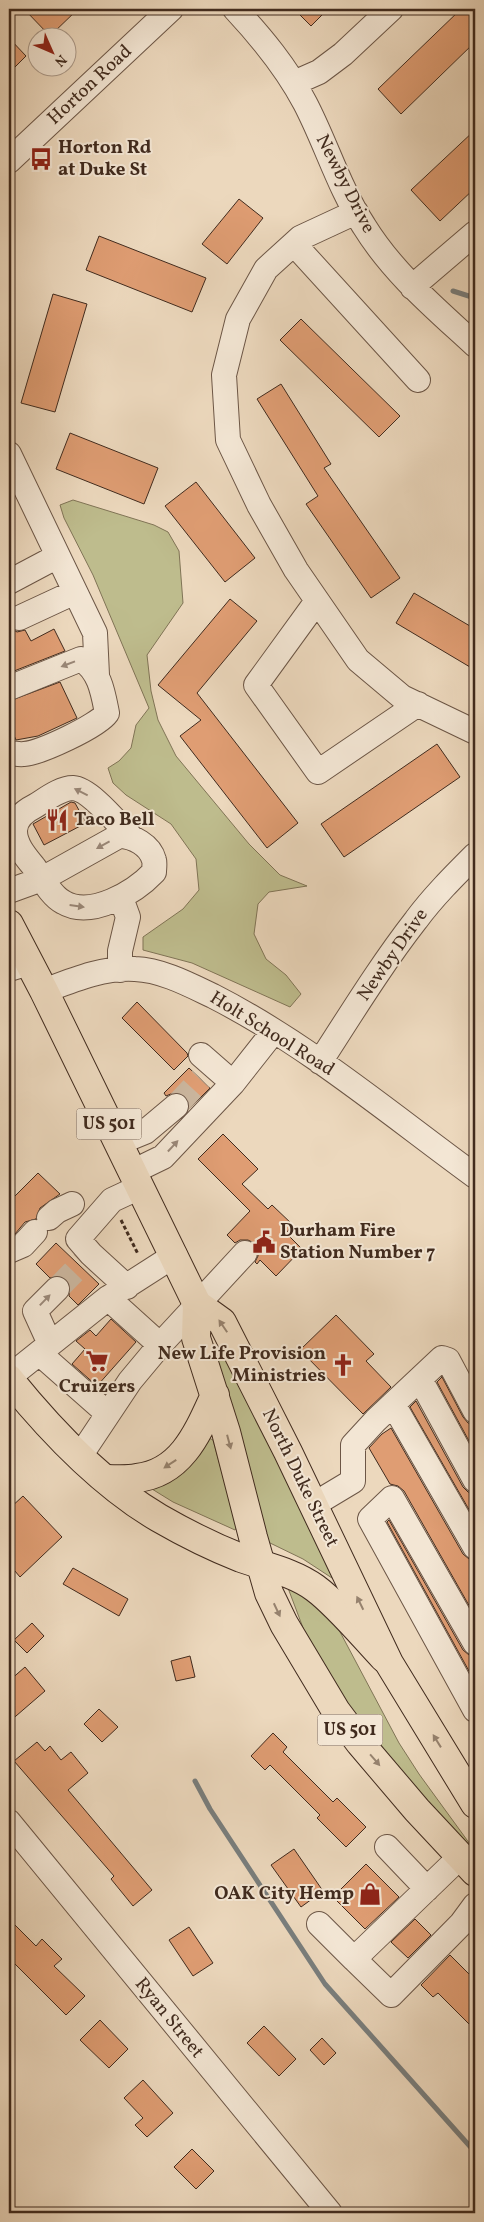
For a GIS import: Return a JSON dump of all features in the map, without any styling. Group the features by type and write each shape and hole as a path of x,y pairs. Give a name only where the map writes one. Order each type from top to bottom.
{"main road":[{"name":"US 501","path":"9,924 19,966 44,992 175,1255 197,1304 196,1338 215,1395 269,1593 284,1624 336,1711 360,1743 468,1864"},
{"name":"North Duke Street","path":"197,1304 222,1322 389,1663"},
{"path":"10,1384 80,1456 137,1503 172,1526 201,1541 286,1572 314,1588 389,1663 475,1804"},
{"path":"106,1479 148,1476 175,1462 196,1437 215,1395"}],"street":[{"name":"Horton Road","path":"9,161 171,9"},
{"name":"Newby Drive","path":"235,9 270,48 294,83 356,212 389,261 412,287 475,345"},
{"path":"294,83 319,72 343,54 391,9"},
{"path":"356,212 300,238 266,269 238,319 224,375 228,440 259,506 296,570 358,660 402,697 475,732"},
{"path":"412,287 475,233"},
{"path":"294,244 418,380"},
{"path":"9,454 96,633 98,675 107,713 103,719 72,737 25,754 9,753"},
{"path":"9,582 58,556"},
{"path":"19,618 75,592"},
{"path":"317,601 256,685 318,772 418,704"},
{"path":"9,688 81,659 90,664 98,675"},
{"path":"73,788 89,796 130,836 143,844 154,859 154,872 144,883 121,898 87,907 75,907 62,902 42,879 18,846 15,831 18,819 26,810 63,791 73,788"},
{"path":"9,891 42,879 119,836 130,836"},
{"name":"Newby Drive","path":"320,1062 390,955 417,918 448,882 475,856"},
{"path":"120,970 120,951 128,917 121,898"},
{"name":"Holt School Road","path":"44,992 82,977 120,970 148,970 192,986 238,1009 274,1031 320,1062 475,1176"},
{"path":"160,1345 117,1293 91,1254 78,1239 112,1200 163,1157 233,1083 274,1031"},
{"path":"205,1066 233,1083"},
{"path":"118,1143 145,1132 176,1106"},
{"path":"9,1251 24,1245 57,1211 72,1204"},
{"path":"80,1456 130,1381 197,1304 246,1253"},
{"path":"10,1384 44,1349 117,1293 175,1255"},
{"path":"57,1288 35,1311 44,1349 107,1413"},
{"path":"313,1505 353,1481 353,1445 442,1358 448,1360 475,1410"},
{"path":"420,1379 475,1480"},
{"path":"393,1404 475,1547"},
{"path":"475,1642 392,1498 370,1519 475,1710"},
{"name":"Ryan Street","path":"9,1822 328,2213"},
{"path":"387,1847 427,1889"},
{"path":"354,1959 427,1889 468,1864"},
{"path":"319,1924 391,1995 461,1924 475,1905"}],"path":[{"path":"112,1200 147,1273"}],"shaded area":[{"path":"73,500 154,525 168,532 179,551 183,603 147,655 151,691 158,720 176,756 249,844 280,875 307,886 269,892 258,904 254,934 266,959 286,975 301,994 290,1007 192,963 143,950 143,937 183,909 199,890 196,859 171,824 126,795 113,783 108,768 119,761 131,748 136,725 149,708 93,575 64,518 60,505"},
{"path":"226,1354 333,1576 332,1578 303,1559 268,1542 216,1358"},
{"path":"209,1438 213,1440 237,1527 235,1530 173,1502 152,1489"},
{"path":"288,1588 316,1606 339,1630 399,1743 474,1852 364,1732 308,1641"}],"building":[{"path":"24,9 78,9 58,28 42,28"},
{"path":"294,9 328,9 311,26"},
{"path":"461,9 475,9 475,42 401,114 378,89"},
{"path":"9,38 26,56 9,73"},
{"path":"475,130 475,188 440,221 411,190"},
{"path":"239,199 263,218 227,264 202,244"},
{"path":"99,236 206,278 192,312 86,270"},
{"path":"53,294 87,304 55,412 21,403"},
{"path":"301,319 400,416 379,437 280,340"},
{"path":"281,384 331,464 324,468 400,578 371,598 306,504 318,496 257,399"},
{"path":"70,433 158,468 144,504 56,469"},
{"path":"196,482 255,558 225,582 165,506"},
{"path":"414,593 475,629 475,670 396,623"},
{"path":"230,599 257,621 197,693 298,823 267,848 180,736 201,720 158,685"},
{"path":"9,627 17,632 25,630 31,641 54,629 65,651 9,673"},
{"path":"60,682 77,718 38,736 16,740 9,724 9,701"},
{"path":"437,744 460,777 344,857 321,824"},
{"name":"Taco Bell","path":"71,802 75,803 86,823 44,845 33,824"},
{"path":"137,1002 187,1053 188,1056 174,1070 122,1018"},
{"path":"189,1068 210,1088 189,1109 187,1098 181,1093 173,1093 166,1096 164,1093"},
{"path":"223,1134 258,1169 242,1184 268,1209 272,1205 293,1225 286,1233 302,1249 276,1276 260,1260 257,1264 255,1262 258,1256 258,1249 254,1243 248,1240 240,1240 235,1243 227,1235 250,1211 198,1159"},
{"path":"38,1173 60,1194 40,1208 36,1219 25,1222 15,1234 9,1236 9,1202"},
{"path":"56,1243 99,1284 78,1305 69,1296 70,1286 66,1279 60,1276 50,1278 36,1264"},
{"path":"336,1315 374,1354 366,1361 391,1387 363,1414 300,1350"},
{"name":"Cruizers","path":"111,1319 136,1342 97,1386 72,1364 85,1349 76,1341 90,1330 96,1336"},
{"path":"442,1377 463,1417 468,1423 475,1425 475,1452 437,1382"},
{"path":"416,1401 463,1487 468,1492 475,1494 475,1520 410,1407"},
{"path":"391,1428 463,1554 475,1561 475,1616 404,1491 398,1486 390,1484 369,1448 382,1434"},
{"path":"23,1496 62,1537 20,1577 9,1564 9,1509"},
{"path":"389,1520 463,1650 475,1657 475,1682 387,1522"},
{"path":"73,1568 128,1599 119,1616 63,1584"},
{"path":"32,1623 44,1636 27,1653 14,1640"},
{"path":"190,1656 195,1677 176,1681 171,1661"},
{"path":"25,1667 45,1691 9,1722 9,1681"},
{"path":"99,1709 118,1727 102,1742 84,1724"},
{"path":"273,1733 287,1747 283,1752 333,1802 337,1798 366,1827 346,1847 317,1818 320,1815 270,1765 265,1770 251,1756"},
{"path":"37,1742 45,1751 50,1746 61,1760 71,1752 88,1773 68,1790 152,1890 133,1906 111,1879 114,1876 14,1761"},
{"path":"294,1849 323,1891 301,1907 271,1865"},
{"path":"366,1864 399,1897 365,1929 333,1897"},
{"path":"9,1919 36,1946 42,1939 62,1959 54,1966 85,1996 66,2015 9,1958"},
{"path":"415,1919 431,1935 408,1958 391,1942"},
{"path":"189,1927 213,1963 193,1976 169,1940"},
{"path":"450,1955 475,1980 475,2030 438,1993 433,1997 421,1985"},
{"path":"100,2020 128,2049 109,2068 80,2040"},
{"path":"264,2026 296,2059 279,2076 247,2043"},
{"path":"322,2038 336,2053 324,2065 310,2050"},
{"path":"143,2080 173,2113 147,2137 135,2125 143,2118 124,2098"},
{"path":"192,2149 214,2171 196,2189 174,2167"}],"waterway":[{"path":"453,291 475,298"},
{"path":"195,1781 210,1809 325,1984 475,2152"}],"tunnel":[{"path":"176,1106 201,1079"},
{"path":"57,1289 91,1254"}],"place":[{"name":"Horton Rd at Duke St","path":"41,159"},
{"name":"Taco Bell","path":"57,820"},
{"name":"Durham Fire Station Number 7","path":"264,1242"},
{"name":"Cruizers","path":"97,1361"},
{"name":"New Life Provision Ministries","path":"343,1365"},
{"name":"OAK City Hemp","path":"370,1894"}]}
